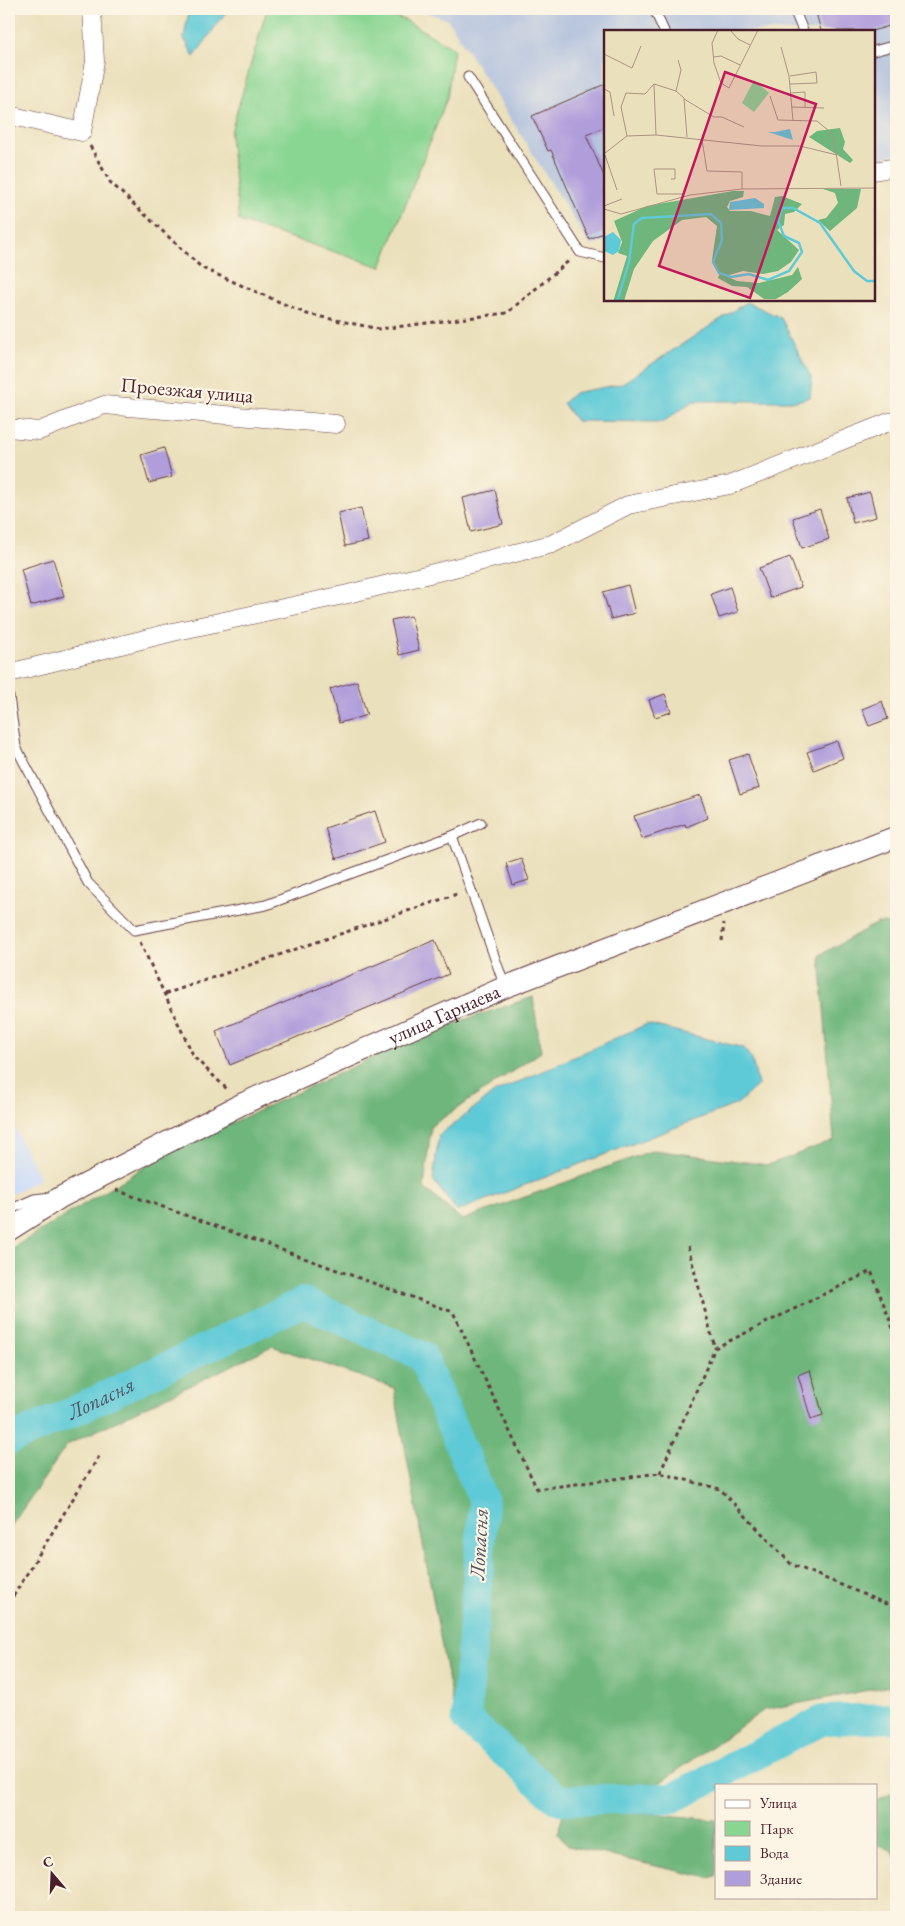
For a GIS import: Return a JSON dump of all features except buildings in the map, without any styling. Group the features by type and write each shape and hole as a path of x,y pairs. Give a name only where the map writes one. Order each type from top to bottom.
{"street":[{"path":"9,115 82,132 95,61 92,9"},
{"path":"875,171 896,167"},
{"name":"Проезжая улица","path":"9,428 39,431 104,405 336,424"},
{"path":"9,673 173,632 348,594 552,544 628,506 730,485 889,422 896,422"},
{"name":"улица Гарнаева","path":"9,1230 61,1197 242,1104 505,987 896,837"}],"lane":[{"path":"654,9 664,30"},
{"path":"794,9 803,30"},
{"path":"875,51 896,44"},
{"path":"468,77 580,252 604,258"},
{"path":"9,697 16,747 88,884 134,930 266,905 452,836 481,823"},
{"path":"452,836 505,987"},
{"path":"9,1210 34,1199 61,1197"}],"path":[{"path":"82,132 110,182 202,268 307,314 380,329 507,314 580,252"},
{"path":"165,994 471,889"},
{"path":"134,930 194,1058 242,1104"},
{"path":"92,1181 453,1312 537,1489 660,1473 720,1489 792,1564 896,1608"},
{"path":"660,1473 715,1348 688,1247"},
{"path":"715,1348 871,1272 896,1336"},
{"path":"892,1410 896,1393"},
{"path":"9,1603 101,1453"}],"shaded area":[{"path":"417,9 896,9 896,154 875,161 875,30 604,30 604,241 591,246 448,20"},
{"path":"9,1116 40,1179 9,1195"}],"green space":[{"path":"267,9 368,9 405,20 454,49 447,98 381,267 239,221 230,135"},
{"path":"877,923 896,924 896,1685 764,1710 621,1810 715,1820 715,1876 709,1878 568,1846 558,1834 565,1805 453,1707 394,1388 272,1346 67,1445 9,1529 9,1250 169,1152 428,1032 533,997 541,1052 431,1126 424,1188 462,1220 654,1150 768,1165 834,1140 820,955"},
{"path":"896,1791 896,1858 891,1850 878,1846 878,1800"}],"water":[{"path":"189,9 228,9 194,57 184,38"},
{"path":"747,302 781,318 812,379 810,397 797,401 693,401 663,422 576,421 563,403 574,393 621,384"},
{"path":"647,1024 744,1048 752,1060 758,1085 737,1104 457,1211 433,1180 439,1135 494,1093"}],"waterway":[{"name":"Лопасня","path":"9,1440 66,1415 303,1302 422,1356 484,1502 466,1719 558,1800 673,1798 823,1720 896,1718"}]}
